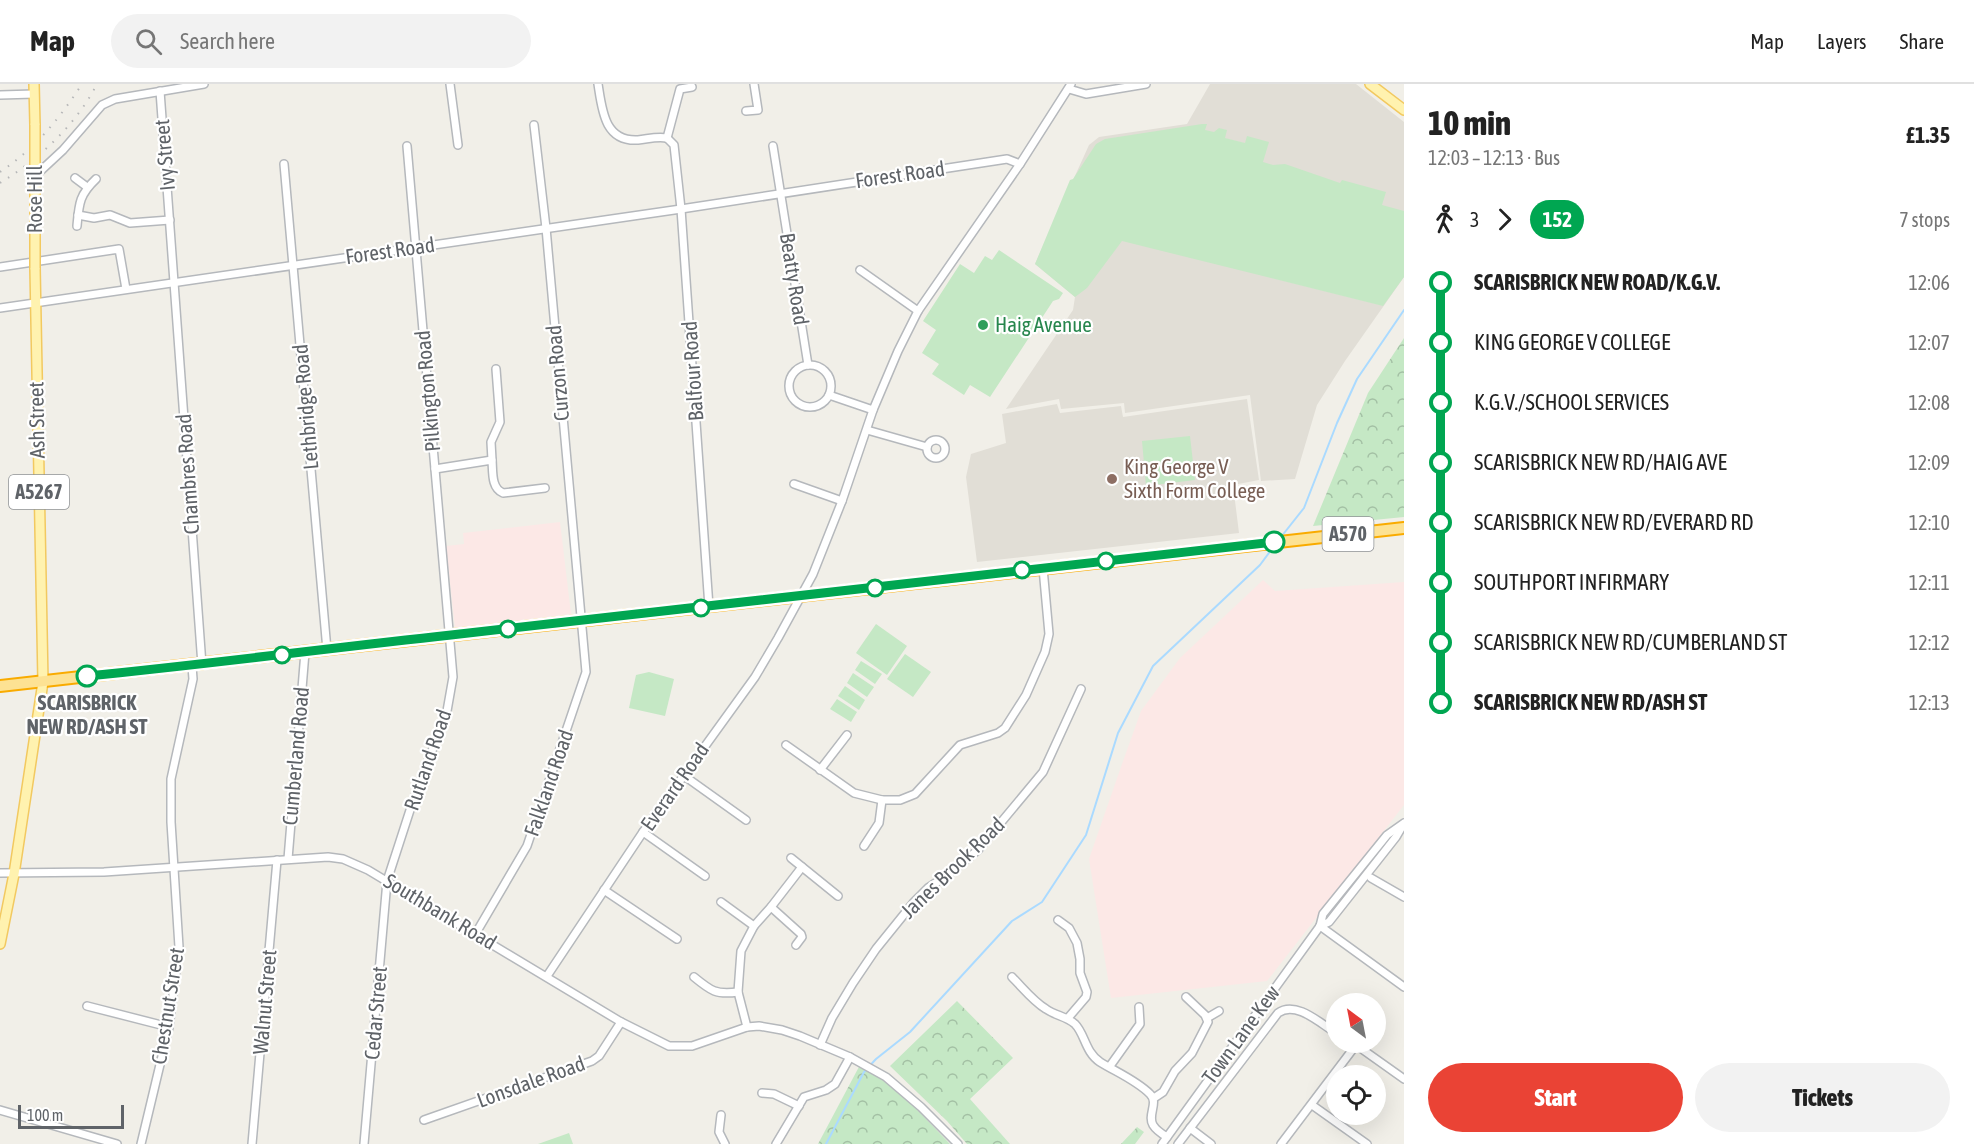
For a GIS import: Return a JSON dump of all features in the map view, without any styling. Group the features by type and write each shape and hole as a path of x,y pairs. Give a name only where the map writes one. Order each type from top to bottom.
{"highway":[{"name":"A570","path":"0,686 1404,528"}],"main road":[{"path":"1370,84 1404,110"},
{"name":"Rose Hill","path":"34,89 35,303"},
{"name":"Ash Street","path":"35,303 42,682"},
{"name":"A5267","path":"0,944 14,873 42,682"}],"street":[{"path":"35,176 52,161 102,105 116,99 164,88 204,84"},
{"path":"450,84 458,146"},
{"path":"598,84 603,116 611,130 631,140 667,138 680,89 692,87"},
{"path":"746,111 758,110 754,84"},
{"path":"801,597 813,574 842,501 873,410 918,311 1020,164 1070,86 1086,94 1146,84"},
{"name":"Ivy Street","path":"164,88 174,283"},
{"path":"0,96 34,89"},
{"name":"Curzon Road","path":"534,125 546,228 582,621"},
{"name":"Balfour Road","path":"667,138 674,145 681,209 709,607"},
{"name":"Pilkington Road","path":"407,146 449,635"},
{"path":"773,146 780,193"},
{"name":"Forest Road","path":"0,308 1007,159 1020,164"},
{"name":"Lethbridge Road","path":"284,164 327,650"},
{"path":"75,178 87,187"},
{"path":"77,226 79,202 87,187 96,179"},
{"name":"Beatty Road","path":"780,193 808,365"},
{"path":"78,215 94,218 110,215 130,223 171,219"},
{"path":"0,267 119,249 126,289"},
{"path":"860,270 918,311"},
{"name":"Chambres Road","path":"174,283 197,665 171,779 171,822 175,866"},
{"path":"814,365 825,371 831,383 829,395 825,401 812,407 805,406 793,398 789,384 791,377 801,367 814,365"},
{"path":"496,369 500,422 490,442 495,487 498,492 503,493 545,488"},
{"path":"829,395 873,410"},
{"path":"867,430 927,447"},
{"path":"435,469 492,460"},
{"path":"794,484 842,501"},
{"path":"786,744 854,793 882,800 900,800 915,795 960,745 998,733 1005,728 1026,695 1046,652 1049,634 1043,568"},
{"name":"Everard Road","path":"547,976 643,832 755,677 801,597"},
{"name":"Falkland Road","path":"476,933 527,846 535,824 586,672 582,621"},
{"name":"Rutland Road","path":"387,881 412,804 447,711 453,677 449,635"},
{"name":"Cumberland Road","path":"288,859 305,652"},
{"name":"Janes Brook Road","path":"820,1045 847,992 876,949 914,902 928,888 949,874 978,849 1043,772 1081,689"},
{"path":"820,770 847,735"},
{"path":"683,775 746,820"},
{"path":"864,846 879,823 882,800"},
{"name":"Town Lane Kew","path":"1162,1144 1320,926 1323,914 1387,835 1404,824"},
{"path":"643,832 705,876"},
{"name":"Southbank Road","path":"0,873 104,872 288,859 342,858 387,881 476,933 621,1022 669,1046 692,1047 747,1027 759,1026 782,1030 850,1057 886,1077 921,1107 958,1144"},
{"path":"791,858 838,896"},
{"name":"Walnut Street","path":"252,1144 278,860"},
{"name":"Chestnut Street","path":"141,1144 169,1027 179,947 175,866"},
{"path":"747,1027 738,992 741,951 754,926 802,867"},
{"path":"1371,878 1404,897"},
{"name":"Cedar Street","path":"364,1144 387,881"},
{"path":"604,890 677,939"},
{"path":"721,902 754,926"},
{"path":"771,907 801,934 802,937 796,945"},
{"path":"1058,920 1069,928 1074,936 1080,959 1080,973 1087,992 1086,997 1068,1018"},
{"path":"1320,926 1404,987"},
{"path":"1080,959 1090,959"},
{"path":"694,977 717,993 738,992"},
{"path":"1012,978 1046,1009 1058,1016 1068,1018 1078,1027 1085,1046 1099,1061 1110,1066 1154,1098"},
{"path":"1167,1137 1154,1127 1151,1120 1154,1098 1163,1092 1175,1071 1192,1053 1208,1022 1207,1018 1186,997"},
{"path":"87,1006 169,1027"},
{"path":"1110,1066 1140,1024 1139,1007"},
{"path":"1178,1144 1278,1013 1282,1010 1298,1009 1326,1027"},
{"path":"1207,1018 1219,1011"},
{"name":"Lonsdale Road","path":"424,1120 592,1060 599,1056 621,1022"},
{"path":"1281,1144 1312,1105 1348,1053"},
{"path":"1367,1053 1404,1079"},
{"path":"776,1144 804,1097 826,1090 835,1084 850,1057"},
{"path":"762,1093 774,1094 798,1106"},
{"path":"1312,1105 1366,1144"},
{"path":"0,1110 117,1144"},
{"path":"721,1115 719,1132 725,1144"},
{"path":"1190,1128 1211,1144"}],"shaded area":[{"path":"1210,84 1356,84 1404,122 1404,277 1317,405 1295,479 1261,481 1250,395 1125,413 1124,403 1061,409 1059,399 1006,409 1073,310 1075,297 1035,264 1089,145 1099,137 1187,124"},
{"name":"King George V Sixth Form College","path":"1247,399 1259,480 1233,485 1239,533 977,562 966,477 971,454 1006,443 1002,414 1057,404 1060,413 1121,406 1123,417"},
{"path":"560,522 571,614 455,628 446,546 464,544 463,533"},
{"path":"1263,580 1275,591 1404,582 1404,805 1267,981 1111,998 1089,859 1141,711 1180,658"}],"green space":[{"path":"1207,124 1205,130 1214,132 1219,128 1227,130 1225,138 1245,143 1247,136 1269,142 1263,162 1273,165 1285,164 1340,183 1342,180 1386,192 1382,205 1404,211 1404,277 1383,306 1122,241 1087,288 1075,297 1035,264 1070,180 1073,179 1096,144 1105,139"},
{"name":"Haig Avenue","path":"999,250 1063,293 1059,299 1053,301 990,397 970,385 964,395 932,374 939,364 922,353 936,330 923,321 960,264 974,273 985,256 992,260"},
{"path":"1404,338 1404,517 1313,526 1368,393"},
{"path":"1190,436 1195,480 1146,486 1142,441"},
{"path":"876,624 907,646 887,675 856,653"},
{"path":"905,654 931,672 913,697 887,679"},
{"path":"861,661 882,674 875,684 855,670"},
{"path":"649,672 674,679 665,716 629,708 636,675"},
{"path":"853,673 874,687 867,697 847,683"},
{"path":"845,686 865,700 859,710 838,696"},
{"path":"837,699 857,712 851,722 830,709"},
{"path":"957,1001 1013,1058 970,1099 1010,1144 967,1144 947,1121 890,1066"},
{"path":"861,1063 886,1077 950,1144 818,1144"},
{"path":"1137,1127 1144,1132 1135,1144 1121,1144"},
{"path":"569,1133 573,1144 538,1144"}],"waterway":[{"path":"1281,537 1304,508 1357,379 1404,310"},
{"path":"826,1144 864,1072 876,1059 910,1032 1012,921 1042,902 1086,835 1118,733 1153,666 1260,565 1274,546"}],"railway":[{"path":"0,172 25,153 46,132 82,84"},
{"path":"0,183 15,174 55,140 78,113 97,84"}],"bus line":[{"name":"152","path":"87,676 202,665 1274,542"}],"place":[{"name":"Haig Avenue","path":"983,325"},
{"name":"King George V Sixth Form College","path":"1112,479"},
{"name":"SCARISBRICK NEW RD/ASH ST","path":"87,676"}]}
